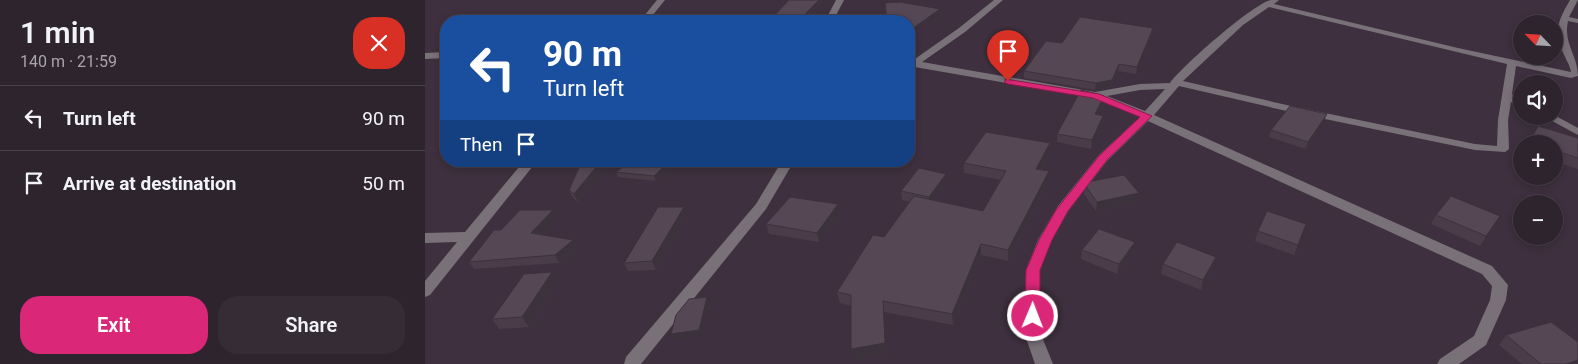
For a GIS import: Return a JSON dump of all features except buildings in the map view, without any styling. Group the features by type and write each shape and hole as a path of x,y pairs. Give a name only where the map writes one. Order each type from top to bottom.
{"street":[{"path":"649,15 661,0"},
{"path":"832,15 840,0"},
{"path":"915,62 962,30 999,0"},
{"path":"1574,0 1563,18 1578,21"},
{"path":"1044,364 1032,332 1033,270 1045,240 1063,210 1103,158 1147,116 1174,84 1240,23 1272,2 1375,32 1512,62 1506,95 1503,149 1495,150 1174,84 1140,87 1095,96"},
{"path":"1525,65 1564,74 1576,74 1563,41"},
{"path":"425,56 440,55"},
{"path":"915,65 1095,96 1147,116 1487,270 1500,285 1498,300 1480,340 1446,364"},
{"path":"1506,95 1513,99"},
{"path":"1563,124 1578,132"},
{"path":"425,291 526,167"},
{"path":"632,362 761,206 784,167"},
{"path":"425,238 468,238"}],"route":[{"path":"1008,81 1095,96 1120,104 1147,116 1103,158 1063,210 1045,240 1033,270 1033,316"}]}
